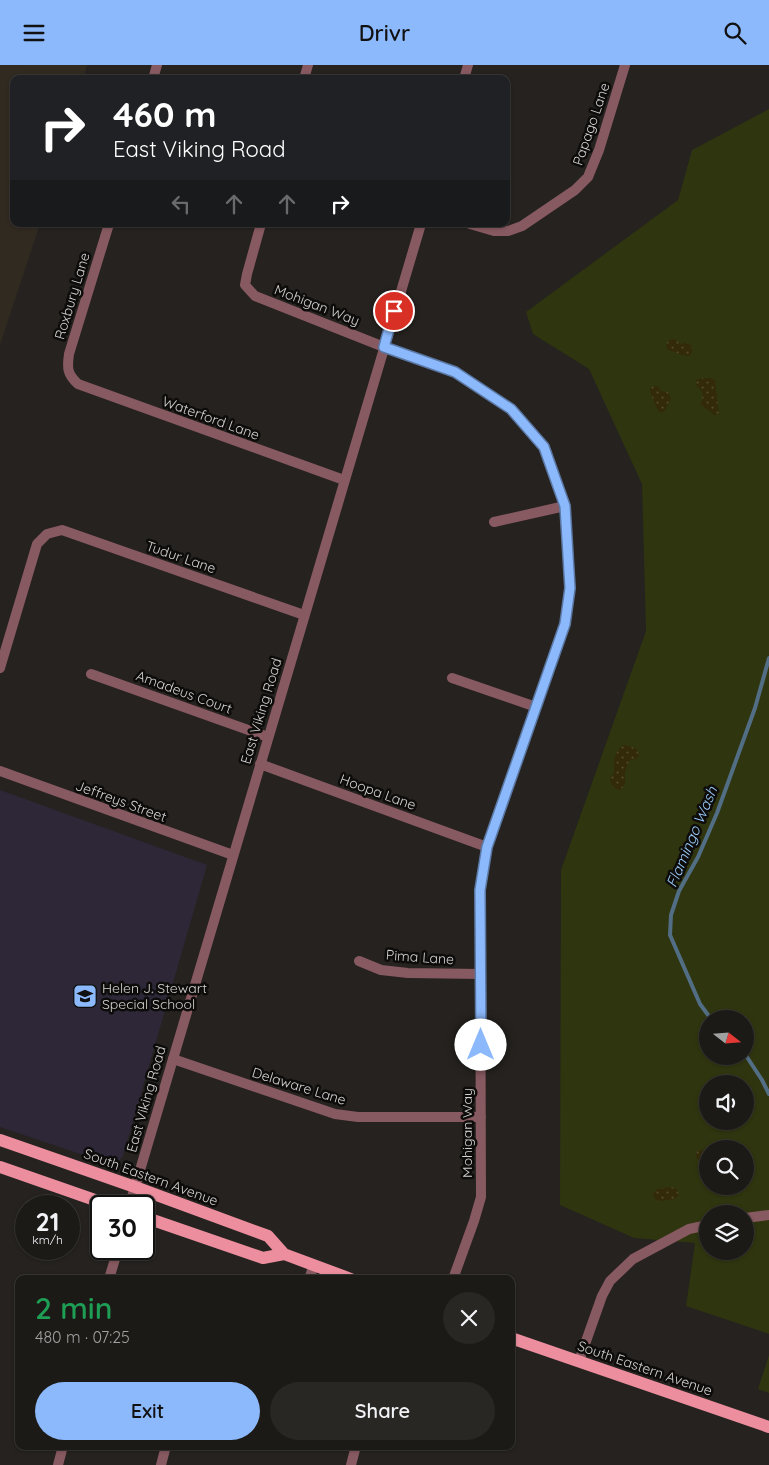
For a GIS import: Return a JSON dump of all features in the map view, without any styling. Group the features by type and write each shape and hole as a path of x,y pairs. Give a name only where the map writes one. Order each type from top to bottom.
{"main road":[{"name":"South Eastern Avenue","path":"0,1140 268,1236 284,1254 340,1275"},
{"path":"0,1167 90,1198"},
{"name":"South Eastern Avenue","path":"155,1221 263,1258 284,1254"},
{"name":"South Eastern Avenue","path":"515,1338 769,1427"}],"street":[{"name":"Papago Lane","path":"480,227 494,231 508,231 522,226 574,191 588,177 599,150 625,65"},
{"name":"Roxbury Lane","path":"71,377 67,367 69,353 107,227"},
{"name":"Mohigan Way","path":"260,227 247,274 246,285 255,296 384,347 455,372 511,409 544,447 565,506 570,588 565,624 487,847 480,890 481,1197 455,1275"},
{"name":"East Viking Road","path":"133,1195 419,227"},
{"name":"Waterford Lane","path":"71,377 78,384 344,481"},
{"path":"494,522 565,506"},
{"name":"Tudur Lane","path":"0,668 37,544 47,534 62,530 304,615"},
{"name":"Amadeus Court","path":"92,674 268,737"},
{"path":"452,678 536,707"},
{"name":"Hoopa Lane","path":"260,764 487,847"},
{"name":"Jeffreys Street","path":"0,771 233,855"},
{"name":"Pima Lane","path":"358,961 381,970 408,973 481,974"},
{"name":"Delaware Lane","path":"172,1059 335,1114 358,1117 481,1117"},
{"path":"754,1217 769,1215"},
{"path":"579,1361 602,1296 610,1281 633,1259 689,1229 699,1227"},
{"path":"110,1275 115,1260"},
{"path":"310,1275 314,1265"},
{"path":"58,1465 62,1450"},
{"path":"161,1465 165,1450"},
{"path":"351,1465 355,1450"}],"shaded area":[{"path":"0,65 87,65 84,75 10,75 10,227 39,227 0,345"},
{"name":"Helen J. Stewart Special School","path":"0,790 207,865 123,1156 118,1162 110,1164 0,1127"}],"green space":[{"path":"769,109 769,1334 686,1306 695,1243 634,1238 560,1205 561,870 646,631 642,484 589,369 533,334 526,312 678,200 692,150"},
{"path":"769,1355 769,1393 758,1389"}],"sand":[{"path":"672,339 681,344 691,345 692,351 690,355 678,354 667,349 668,341"},
{"path":"701,378 715,380 719,414 714,415 701,405 703,393 696,385 696,380"},
{"path":"658,386 661,391 668,392 670,395 670,402 664,412 659,412 652,397 650,388"},
{"path":"623,745 637,749 639,756 636,759 630,760 625,771 625,784 620,790 613,786 610,779 614,773 616,754"},
{"path":"697,1151 699,1151 699,1160 697,1159"},
{"path":"671,1187 677,1189 679,1195 675,1199 661,1201 655,1199 653,1194 657,1189"}],"waterway":[{"name":"Flamingo Wash","path":"704,1010 670,935 671,915 679,891 698,857 717,813 755,708 769,658"},
{"name":"Flamingo Wash","path":"752,1065 769,1094"}],"place":[{"name":"Helen J. Stewart Special School","path":"85,996"}],"route":[{"path":"394,311 384,347 455,372 511,409 544,447 565,506 570,588 565,624 487,847 480,890 481,1045"}]}
